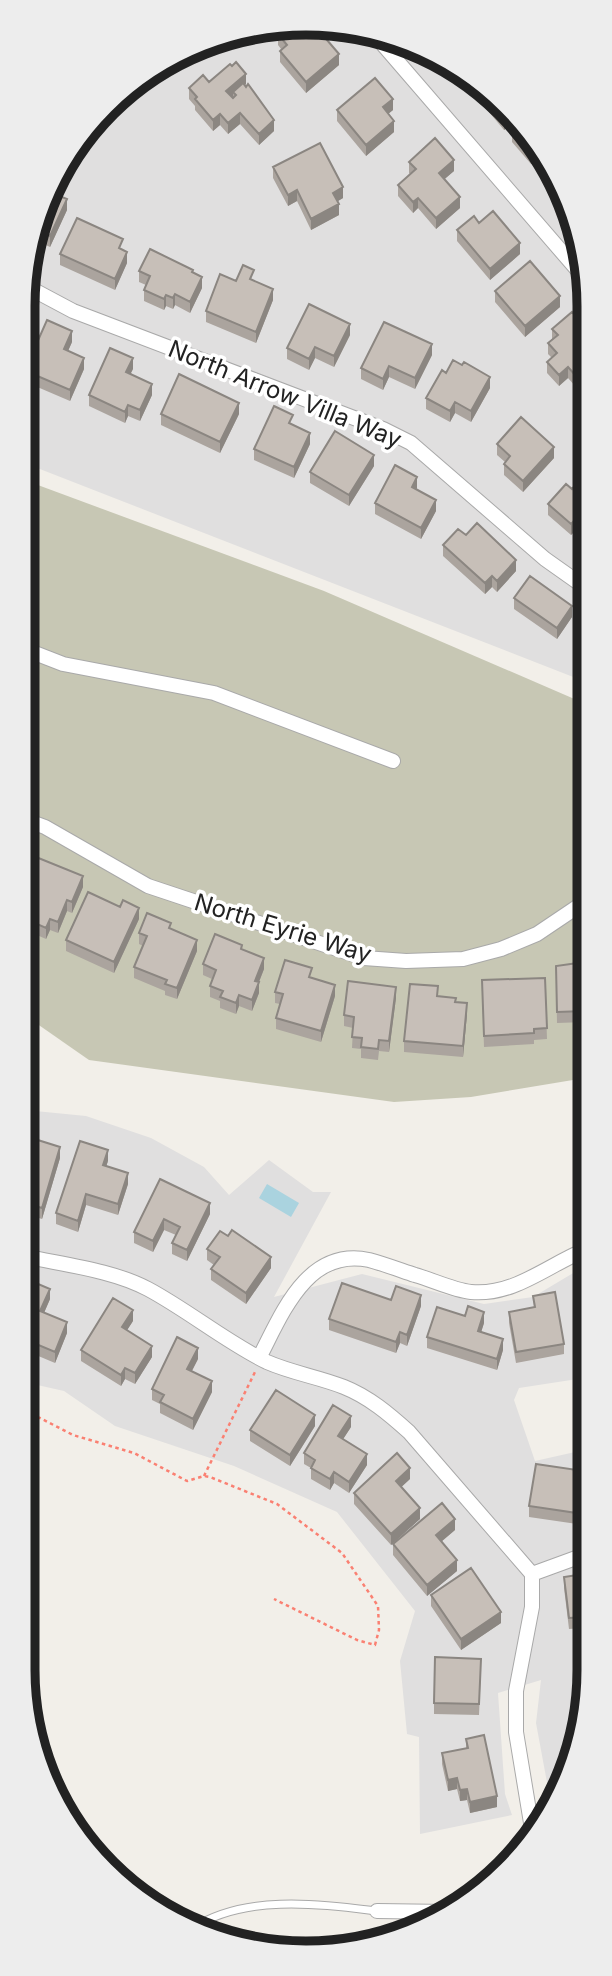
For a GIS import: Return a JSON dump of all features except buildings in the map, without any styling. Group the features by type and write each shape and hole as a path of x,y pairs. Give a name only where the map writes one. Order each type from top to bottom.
{"street":[{"path":"385,47 574,266"},
{"name":"North Arrow Villa Way","path":"36,291 74,311 383,429 411,443 545,559 577,582"},
{"path":"35,653 64,664 214,693 393,761"},
{"name":"North Eyrie Way","path":"35,823 148,886 365,958 406,961 463,959 501,949 537,934 577,907"},
{"path":"258,1363 290,1298 311,1274 329,1264 348,1259 368,1260 471,1292 500,1291 577,1253"},
{"path":"35,1259 119,1278 147,1288 258,1363 344,1387 386,1411 409,1432 532,1574 532,1607 516,1691 516,1732 531,1821"},
{"path":"532,1574 577,1558"},
{"path":"377,1911 429,1912"}],"lane":[{"path":"206,1922 220,1915 257,1907 307,1905 377,1911"}],"path":[{"path":"204,1476 258,1363"},
{"path":"35,1416 73,1435 134,1453 187,1481 204,1476 278,1504 342,1553 379,1606 379,1630 374,1645 356,1640 274,1599"}],"shaded area":[{"path":"271,37 341,37 393,49 442,71 485,102 521,141 541,171 556,202 568,236 575,271 577,678 35,467 35,306 37,271 44,236 63,186 81,155 114,114 141,91 186,63 236,44"},
{"path":"35,484 324,591 577,700 577,1079 471,1097 394,1102 89,1060 35,1022"},
{"path":"35,1111 86,1116 151,1138 204,1167 229,1195 269,1160 313,1192 331,1192 274,1297 362,1274 484,1304 533,1297 577,1271 577,1379 519,1388 514,1400 535,1461 577,1452 575,1705 563,1757 549,1791 536,1723 541,1680 498,1693 505,1794 512,1815 420,1834 419,1737 407,1734 400,1661 415,1611 337,1512 234,1466 115,1426 64,1391 35,1384"}],"water":[{"path":"267,1184 299,1203 291,1217 259,1198"}]}
